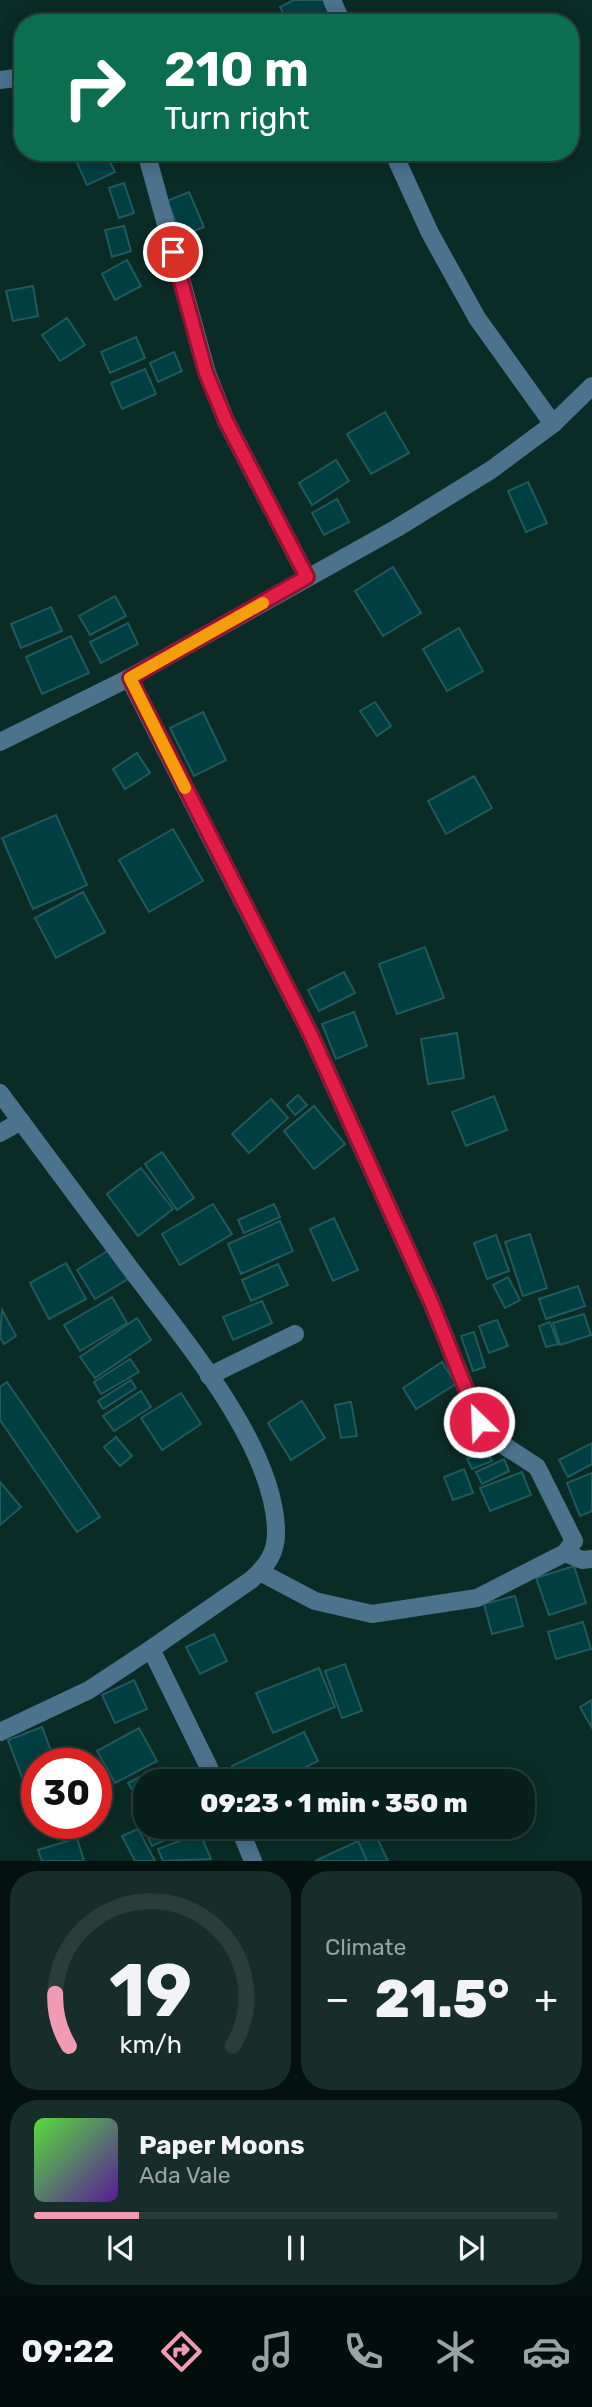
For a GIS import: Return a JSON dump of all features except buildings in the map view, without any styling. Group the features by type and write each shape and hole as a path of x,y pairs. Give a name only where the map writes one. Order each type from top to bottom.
{"street":[{"path":"148,161 206,373 226,421 307,577"},
{"path":"397,161 430,233 477,318 553,424"},
{"path":"0,742 130,678 397,528 492,470 553,424 592,386"},
{"path":"130,678 311,1035 432,1304 479,1422 491,1437 540,1472 573,1537 573,1545 565,1553 477,1598 372,1614 315,1601 260,1572"},
{"path":"0,1093 209,1376 240,1424 270,1495 276,1538 270,1560 260,1572 151,1649 89,1690 0,1732"},
{"path":"0,1133 20,1121"},
{"path":"209,1376 295,1334"},
{"path":"565,1553 582,1560 592,1559"},
{"path":"151,1649 210,1769"},
{"path":"244,1839 253,1861"}],"slow traffic":[{"path":"185,788 130,678 263,603"}],"route":[{"path":"173,252 206,373 226,421 307,577 130,678 311,1035 432,1304 479,1422"}]}
